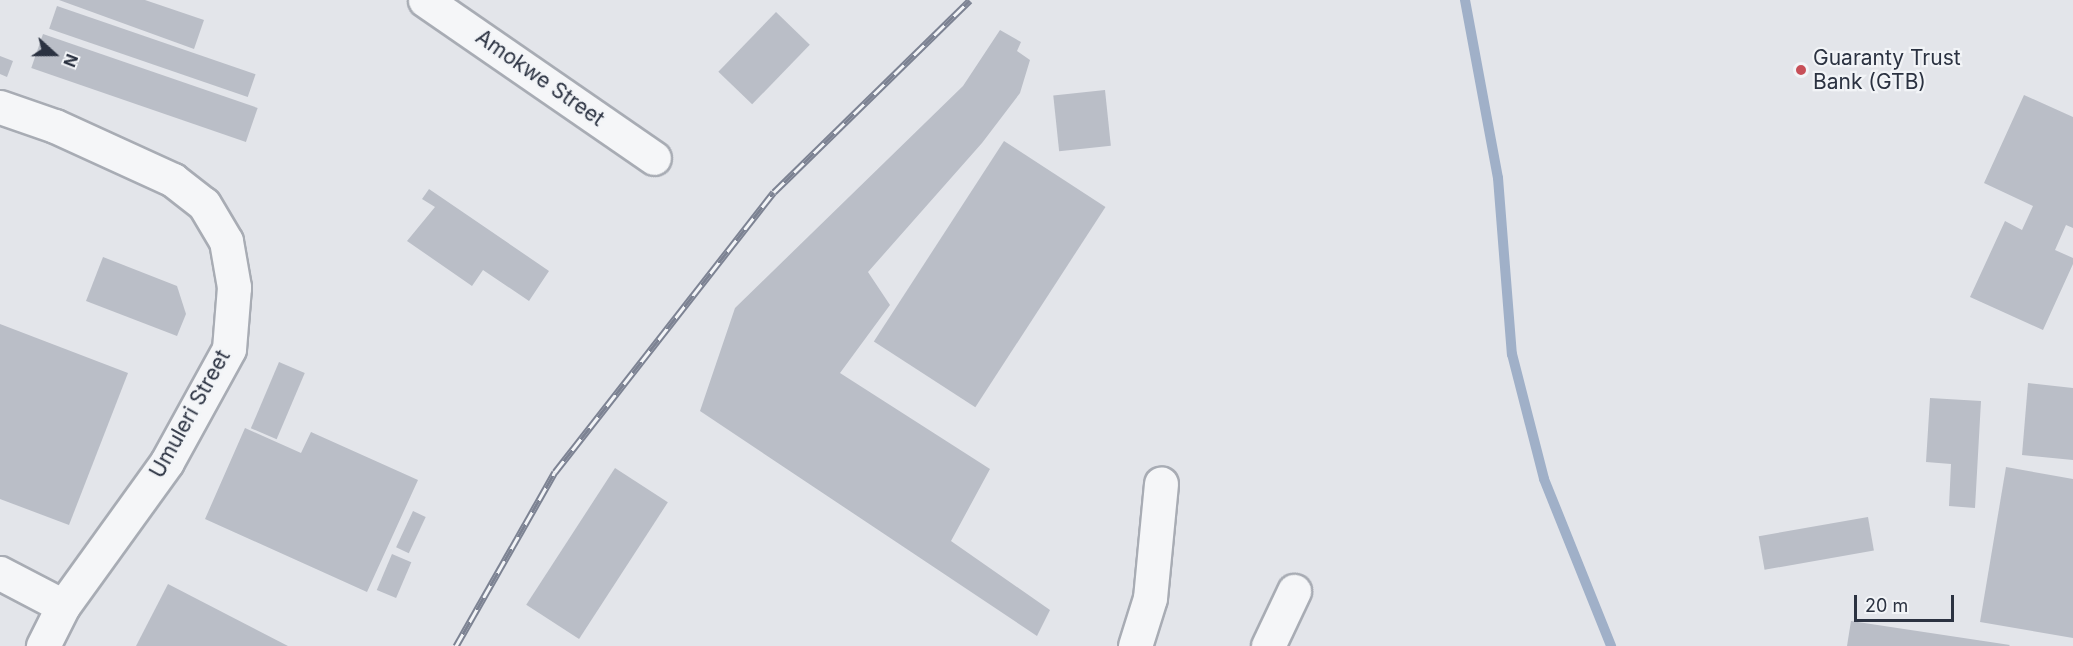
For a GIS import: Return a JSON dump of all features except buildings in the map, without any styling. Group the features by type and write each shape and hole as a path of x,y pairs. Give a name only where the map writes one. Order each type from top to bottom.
{"street":[{"name":"Amokwe Street","path":"425,0 654,158"},
{"name":"Umuleri Street","path":"0,107 55,126 173,180 204,204 226,241 234,286 229,349 167,462 63,606 43,646"},
{"path":"1136,646 1150,598 1161,484"},
{"path":"0,573 63,606"},
{"path":"1268,646 1294,591"}],"waterway":[{"path":"1465,0 1498,178 1512,354 1544,479 1611,646"}],"railway":[{"path":"456,646 555,472 774,192 970,0"}],"place":[{"name":"Guaranty Trust Bank (GTB)","path":"1801,70"}]}
